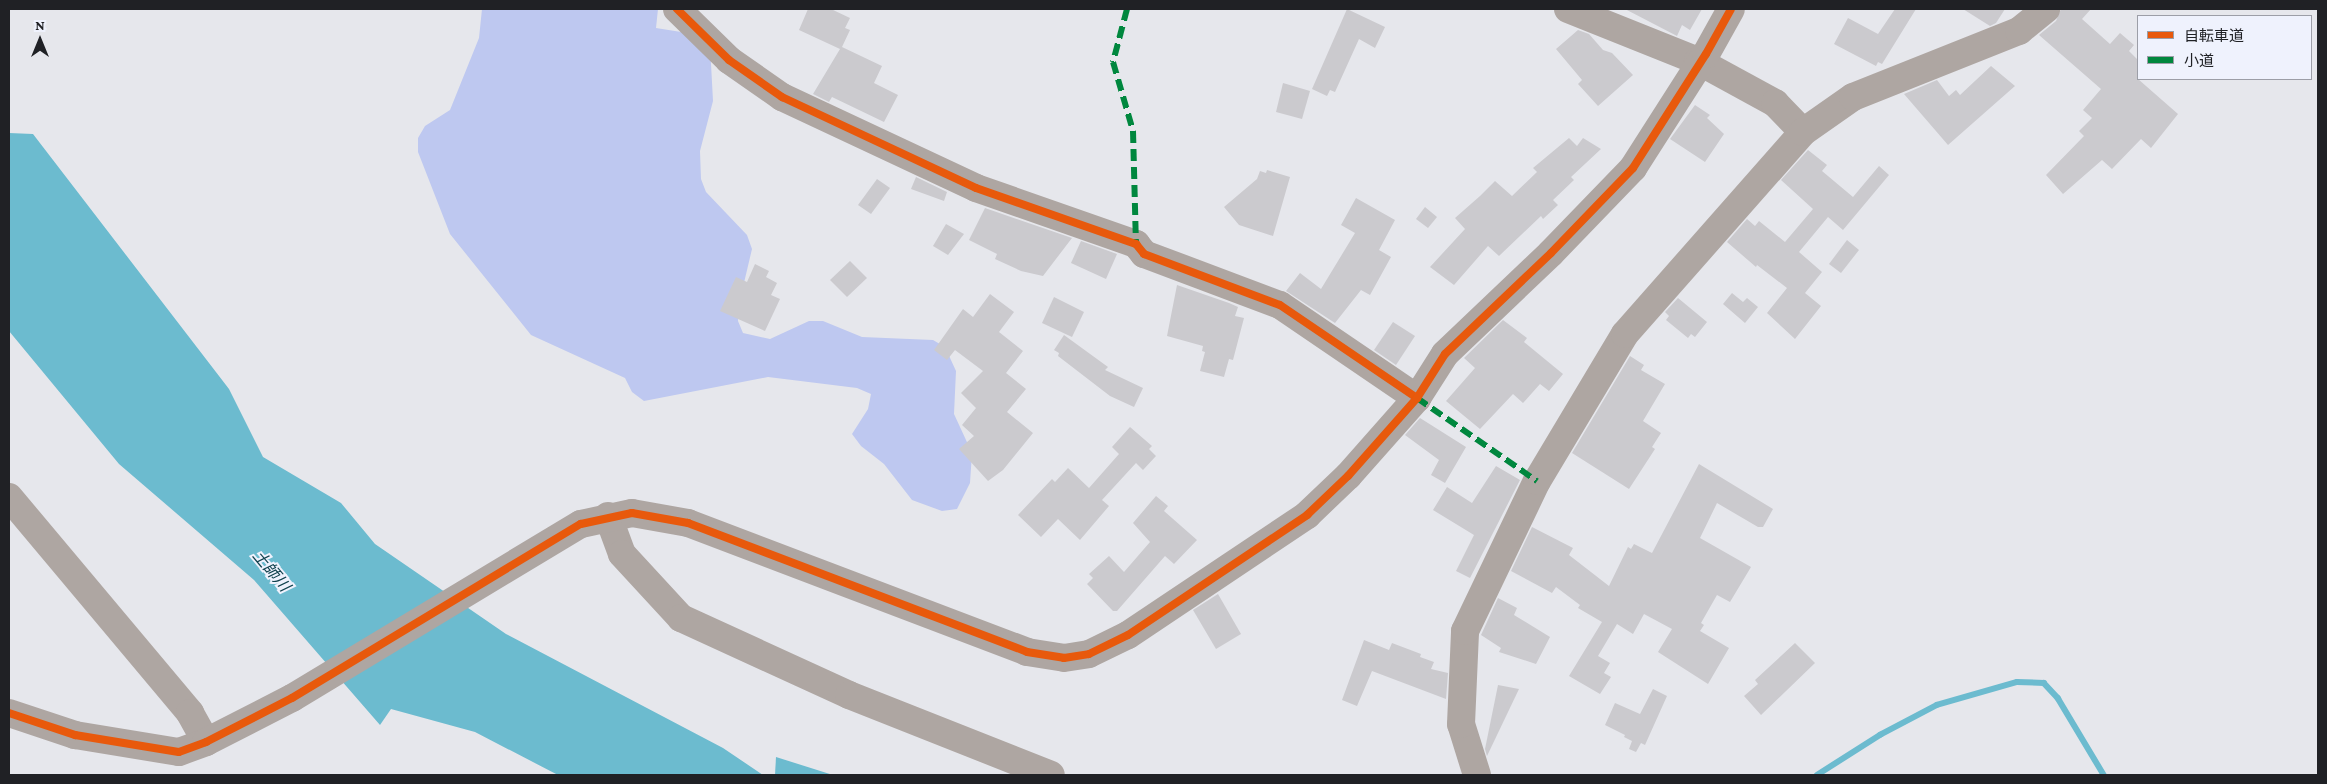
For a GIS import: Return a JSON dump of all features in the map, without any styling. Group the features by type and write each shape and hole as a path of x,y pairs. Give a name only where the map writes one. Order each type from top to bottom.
{"street":[{"path":"677,9 729,60 782,97 976,188 1136,244 1144,254 1280,305 1417,398"},
{"path":"1568,9 1698,62 1775,103 1803,132"},
{"path":"9,713 75,735 145,749 179,752 206,742 292,698 581,524 608,516 632,513 688,523 1027,652 1064,658 1089,654 1128,636 1307,516 1348,476 1417,398 1445,354 1551,253 1633,168 1731,9"},
{"path":"1477,775 1461,724 1465,631 1537,481 1625,334 1803,132 1853,97 2019,31 2046,9"},
{"path":"9,497 190,713 206,742"},
{"path":"608,516 622,554 681,618 849,695 1052,775"}],"shaded area":[{"path":"482,9 658,9 656,28 700,35 710,45 713,101 700,151 701,179 706,192 747,235 752,249 739,304 738,321 743,333 770,339 809,321 823,321 862,337 933,340 945,347 956,371 954,414 972,453 970,483 957,509 942,511 912,500 884,464 861,446 852,434 868,409 871,394 857,388 768,377 644,401 632,392 625,378 531,335 450,234 418,152 418,138 425,126 450,110 479,38"}],"water":[{"name":"土師川","path":"9,133 33,134 229,389 263,457 341,503 375,544 506,634 723,748 763,775 558,775 475,732 391,709 380,725 254,580 119,464 9,331"},
{"path":"776,757 833,775 775,775"}],"building":[{"path":"808,9 831,9 850,18 845,28 850,30 842,47 882,66 874,83 898,95 884,122 832,97 829,102 813,94 840,49 799,30"},
{"path":"1347,9 1385,27 1375,48 1359,39 1335,92 1330,90 1327,96 1312,89"},
{"path":"1625,9 1702,9 1690,30 1682,25 1677,36"},
{"path":"1895,9 1916,9 1882,64 1878,62 1876,66 1834,44 1848,18 1878,34"},
{"path":"1963,9 2005,9 1996,23 1990,26"},
{"path":"2061,9 2091,9 2082,19 2110,44 2120,33 2134,45 2129,51 2137,59 2137,80 2178,114 2151,148 2141,139 2112,169 2102,160 2063,194 2046,175 2084,136 2079,131 2092,118 2083,110 2101,89 2039,35 2056,21"},
{"path":"1578,30 1589,34 1603,50 1612,53 1633,75 1598,106 1578,84 1582,80 1556,49"},
{"path":"1991,66 2015,86 1948,145 1904,94 1937,80 1949,96 1956,90 1960,95"},
{"path":"1283,83 1310,91 1302,119 1276,112"},
{"path":"1695,105 1710,115 1707,118 1724,134 1705,162 1670,139"},
{"path":"1569,138 1577,146 1583,138 1601,149 1571,177 1574,180 1553,200 1558,205 1543,219 1541,216 1499,256 1488,246 1454,285 1430,267 1465,229 1455,218 1495,181 1512,196 1537,172 1533,168"},
{"path":"1808,150 1827,165 1822,171 1853,197 1879,166 1889,175 1843,230 1828,217 1799,252 1822,272 1805,293 1821,306 1795,339 1767,313 1787,288 1757,265 1756,267 1727,242 1747,219 1755,226 1759,221 1785,242 1813,209 1781,180"},
{"path":"1267,170 1290,177 1273,236 1239,225 1224,207 1257,179 1260,171 1266,173"},
{"path":"916,177 947,192 944,201 911,189"},
{"path":"877,179 890,188 871,214 858,205"},
{"path":"1356,198 1395,220 1379,250 1391,257 1370,295 1361,290 1335,323 1286,291 1300,273 1321,289 1355,233 1341,225"},
{"path":"1425,207 1437,217 1428,228 1416,219"},
{"path":"985,208 1072,238 1043,276 1021,271 995,259 997,254 969,240"},
{"path":"946,224 964,234 948,255 933,246"},
{"path":"1847,240 1859,250 1841,273 1829,264"},
{"path":"1081,241 1117,254 1106,279 1071,263"},
{"path":"850,261 867,278 847,297 830,280"},
{"path":"755,264 769,271 766,277 777,283 771,295 780,299 765,331 720,311 736,277 747,282"},
{"path":"1177,285 1238,307 1235,316 1244,318 1233,360 1229,359 1224,377 1200,371 1205,352 1202,351 1203,346 1167,336"},
{"path":"1732,293 1743,302 1747,298 1758,307 1745,323 1723,304"},
{"path":"990,294 1014,312 999,332 1023,351 1006,373 1026,389 1007,412 1033,433 1003,470 988,481 959,449 974,436 962,425 976,408 961,393 983,371 955,350 947,360 934,350 963,309 973,317"},
{"path":"1054,297 1084,312 1072,337 1042,323"},
{"path":"1678,298 1707,322 1695,337 1691,334 1688,338 1666,320 1669,316 1665,312"},
{"path":"1503,320 1527,338 1524,342 1563,374 1549,391 1540,384 1523,403 1513,394 1480,429 1446,401 1475,368 1464,358"},
{"path":"1393,322 1415,336 1396,365 1374,350"},
{"path":"1064,335 1108,367 1105,370 1143,388 1134,407 1110,396 1058,356 1059,353 1054,350"},
{"path":"1630,356 1644,365 1641,370 1665,384 1643,421 1661,433 1652,447 1655,449 1629,489 1572,453"},
{"path":"1420,418 1466,447 1445,483 1431,475 1439,460 1405,435"},
{"path":"1130,427 1152,446 1149,449 1156,456 1143,470 1136,463 1102,500 1109,506 1080,540 1058,519 1041,537 1018,515 1052,479 1055,482 1068,468 1089,488 1119,454 1112,447"},
{"path":"1699,464 1773,509 1763,527 1758,527 1717,503 1700,538 1751,567 1730,602 1717,595 1701,623 1704,625 1700,631 1729,648 1708,684 1658,652 1672,629 1644,614 1633,634 1617,624 1598,656 1610,663 1604,673 1611,677 1600,694 1569,676 1602,622 1578,608 1580,605 1556,587 1552,593 1511,571 1532,527 1573,548 1569,555 1609,586 1628,547 1631,549 1634,544 1652,553"},
{"path":"1496,466 1520,480 1470,578 1456,571 1474,535 1433,510 1447,487 1472,503"},
{"path":"1156,496 1168,506 1164,511 1197,540 1174,564 1165,556 1117,611 1113,611 1087,584 1093,578 1089,574 1109,556 1124,572 1150,542 1133,523"},
{"path":"1218,594 1241,634 1216,649 1193,610"},
{"path":"1498,598 1517,608 1514,615 1550,637 1536,664 1499,652 1501,648 1481,635"},
{"path":"1364,640 1389,650 1392,643 1421,654 1420,657 1434,662 1431,669 1448,673 1446,699 1372,671 1357,706 1342,700"},
{"path":"1795,643 1815,663 1761,715 1744,696 1758,684 1755,680"},
{"path":"1498,685 1519,689 1487,756 1485,749"},
{"path":"1653,689 1667,696 1645,745 1641,743 1636,752 1629,749 1632,741 1624,737 1625,735 1605,725 1615,703 1640,714"}],"waterway":[{"path":"1817,775 1880,735 1937,705 2017,682 2044,683 2058,698 2104,775"}],"marked path":[{"path":"1127,9 1113,62 1133,131 1136,244"},
{"path":"1417,398 1537,481"}],"cycle path":[{"path":"677,9 729,60 782,97 976,188 1136,244 1144,254 1280,305 1417,398"},
{"path":"9,713 75,735 179,752 206,742 292,698 581,524 632,513 688,523 1027,652 1064,658 1089,654 1128,635 1307,515 1348,476 1417,398 1445,354 1551,253 1633,168 1706,54 1731,9"}]}
